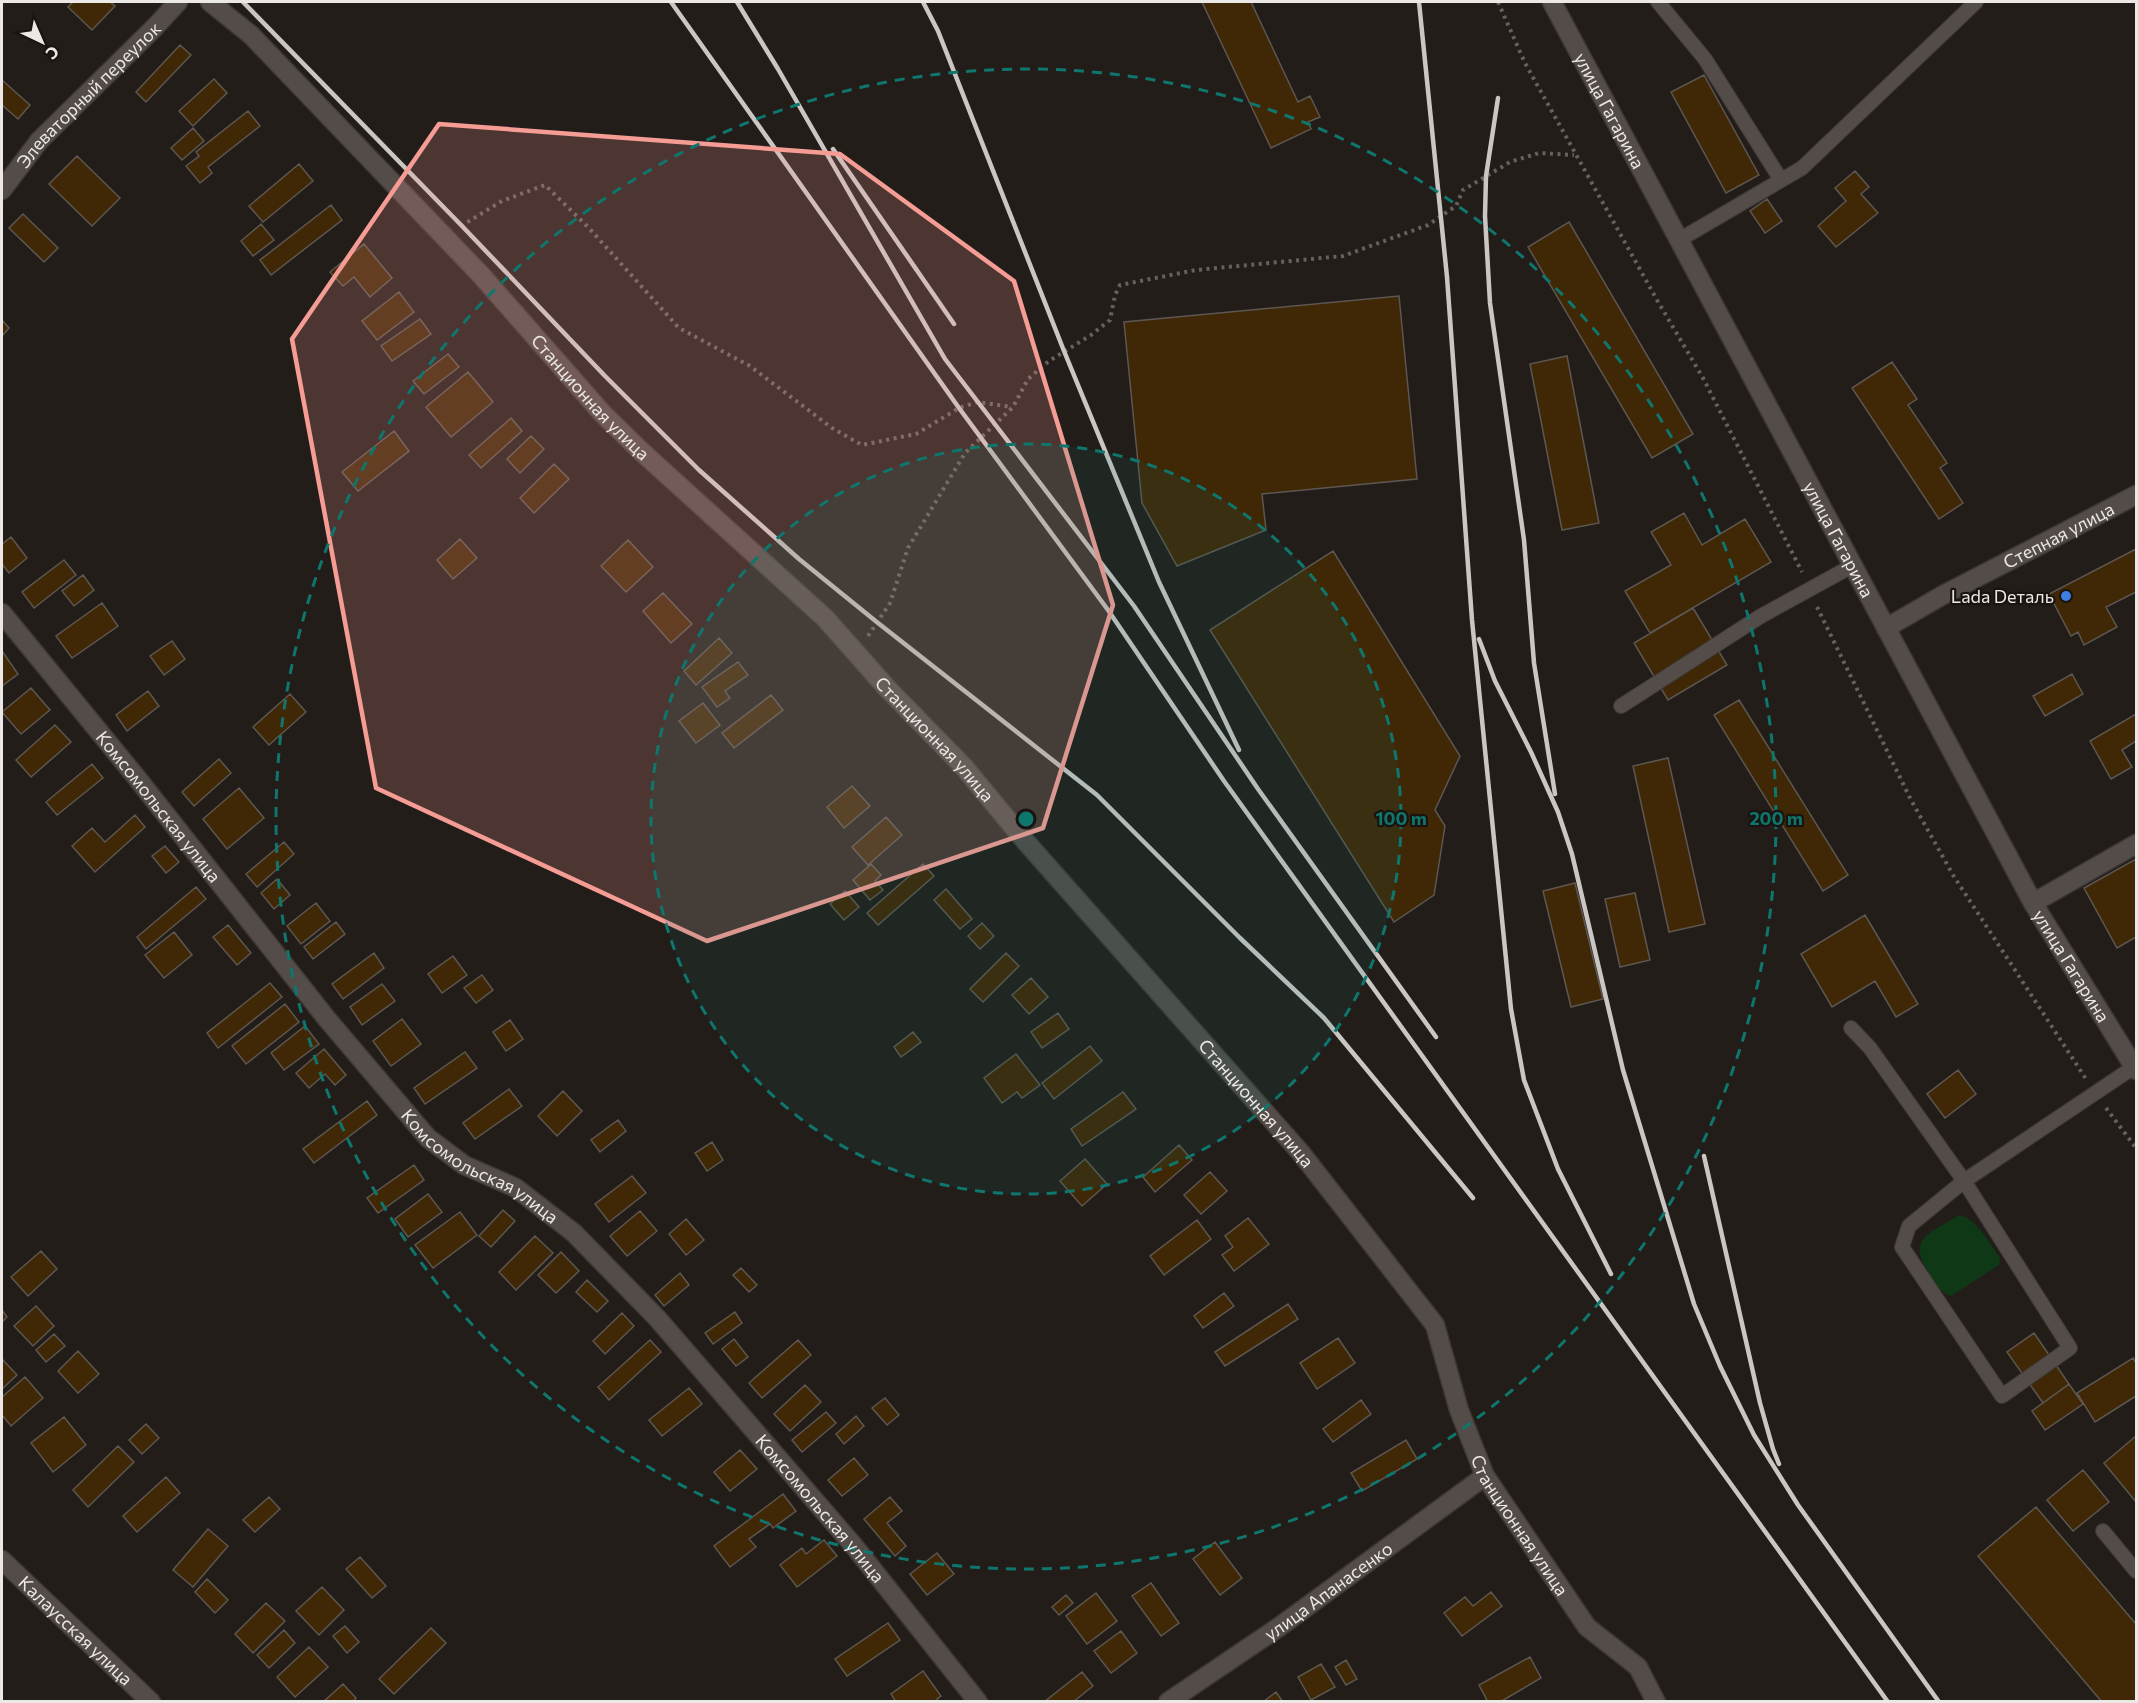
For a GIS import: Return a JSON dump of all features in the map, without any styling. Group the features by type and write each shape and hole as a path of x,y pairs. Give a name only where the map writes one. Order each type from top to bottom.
{"street":[{"name":"Элеваторный переулок","path":"2,190 39,141 178,2"},
{"name":"Станционная улица","path":"210,2 251,35 446,238 603,414 825,618 854,652 964,767 1026,842 1301,1153 1435,1325 1459,1410 1485,1476 1587,1627 1638,1667 1656,1701"},
{"name":"улица Гагарина","path":"1552,2 2033,903 2135,1069"},
{"name":"Степная улица","path":"1886,628 1943,595 2136,495"},
{"name":"Комсомольская улица","path":"2,613 145,787 327,1018 428,1138 464,1165 516,1188 574,1233 657,1318 854,1546 978,1701"},
{"path":"2033,903 2136,844"},
{"name":"улица Апанасенко","path":"1168,1701 1278,1627 1485,1476"},
{"name":"Калаусская улица","path":"2,1560 151,1701"}],"lane":[{"path":"1658,2 1705,59 1781,180"},
{"path":"1679,240 1802,168 1976,2"},
{"path":"1621,706 1761,616 1852,566"},
{"path":"1851,1028 1870,1048 1964,1181 2070,1348 2002,1396 1902,1247 1909,1226 1964,1181 2135,1069"},
{"path":"2103,1531 2136,1571"}],"path":[{"path":"854,652 871,632 890,603 908,549 965,453 1013,407 1028,379 1049,361 1091,335 1110,320 1120,285 1196,270 1343,256 1428,225 1456,206 1463,190 1510,162 1539,153 1575,155"},
{"path":"446,238 502,201 545,185 588,227 679,328 750,366 832,428 861,445 916,434 959,408 977,402 1013,407"}],"highlighted area":[{"path":"439,124 840,154 1014,281 1113,605 1043,828 707,941 376,788 292,339"}],"green space":[{"path":"1959,1215 1977,1226 2000,1257 1999,1265 1951,1296 1944,1293 1936,1284 1922,1261 1920,1251 1925,1237"}],"building":[{"path":"73,2 110,2 115,6 92,30 68,7"},
{"path":"1202,2 1251,2 1298,102 1310,96 1320,117 1308,122 1311,129 1271,148"},
{"path":"180,45 191,55 146,102 136,92"},
{"path":"1704,75 1759,175 1726,193 1671,92"},
{"path":"214,79 227,93 193,126 179,111"},
{"path":"2,80 30,105 18,119 2,105"},
{"path":"248,111 260,126 208,167 212,173 200,183 186,166 199,156 196,152"},
{"path":"193,128 204,141 182,160 171,148"},
{"path":"77,156 120,198 92,226 49,184"},
{"path":"299,164 313,181 263,222 249,206"},
{"path":"1855,171 1869,187 1861,194 1878,213 1836,247 1818,226 1846,201 1835,188"},
{"path":"1767,199 1782,221 1765,233 1750,211"},
{"path":"331,205 342,220 271,275 260,260"},
{"path":"23,214 58,248 44,262 9,228"},
{"path":"1569,222 1693,434 1652,458 1528,247"},
{"path":"261,224 274,240 253,256 241,241"},
{"path":"364,244 392,278 370,297 354,277 343,286 330,272"},
{"path":"399,292 414,312 377,340 362,321"},
{"path":"1399,296 1417,479 1262,494 1266,530 1177,566 1142,503 1124,322"},
{"path":"420,319 431,334 392,361 381,346"},
{"path":"2,320 9,328 2,336"},
{"path":"448,354 459,367 424,394 413,381"},
{"path":"1567,356 1599,523 1562,530 1530,364"},
{"path":"1892,362 1917,399 1908,405 1947,463 1940,468 1963,503 1939,519 1852,388"},
{"path":"468,372 493,402 451,437 426,407"},
{"path":"511,418 522,431 481,468 469,455"},
{"path":"394,431 409,451 358,491 342,472"},
{"path":"531,436 544,449 520,473 507,459"},
{"path":"554,464 569,479 534,513 520,498"},
{"path":"1684,513 1702,545 1745,519 1771,562 1650,633 1625,591 1671,565 1651,532"},
{"path":"11,537 27,558 9,573 2,564 2,544"},
{"path":"460,539 477,558 453,579 437,560"},
{"path":"628,540 653,567 626,592 601,566"},
{"path":"2136,549 2136,592 2106,607 2117,627 2084,645 2078,632 2071,636 2049,594"},
{"path":"1333,551 1460,756 1435,810 1445,826 1434,895 1394,922 1210,630"},
{"path":"64,560 76,575 34,608 22,592"},
{"path":"83,575 94,590 74,606 62,591"},
{"path":"663,593 692,624 671,643 643,611"},
{"path":"102,603 118,626 72,658 56,636"},
{"path":"1693,608 1727,665 1668,700 1634,643"},
{"path":"719,638 732,653 696,685 684,671"},
{"path":"172,641 185,659 164,675 150,656"},
{"path":"2,651 18,674 2,686"},
{"path":"738,662 748,675 725,691 730,698 717,707 702,687"},
{"path":"2072,674 2083,694 2045,716 2033,696"},
{"path":"31,688 50,710 21,734 2,712"},
{"path":"148,691 159,706 127,731 116,715"},
{"path":"290,694 306,712 269,745 253,727"},
{"path":"771,695 783,710 734,748 722,733"},
{"path":"1739,700 1848,875 1823,891 1714,715"},
{"path":"703,703 720,725 696,743 679,721"},
{"path":"2136,714 2136,741 2122,750 2132,767 2111,779 2090,741"},
{"path":"55,725 71,742 31,777 16,760"},
{"path":"1668,758 1705,924 1669,932 1633,766"},
{"path":"219,759 231,773 194,806 182,792"},
{"path":"92,764 103,778 57,815 46,802"},
{"path":"852,786 870,806 844,828 827,807"},
{"path":"239,788 264,818 227,849 203,819"},
{"path":"135,815 145,827 95,872 72,846 92,828 105,842"},
{"path":"886,817 902,835 868,865 852,847"},
{"path":"284,842 294,854 257,887 246,874"},
{"path":"165,846 179,862 166,873 152,856"},
{"path":"2136,859 2136,937 2117,948 2084,888"},
{"path":"871,864 881,875 875,881 883,890 870,900 853,880"},
{"path":"923,864 934,876 878,925 867,913"},
{"path":"277,879 290,895 274,909 261,893"},
{"path":"1575,883 1603,999 1571,1007 1543,891"},
{"path":"196,887 206,899 146,949 137,937"},
{"path":"946,889 972,919 960,929 934,900"},
{"path":"845,891 859,907 844,920 830,904"},
{"path":"1635,893 1650,960 1620,967 1605,899"},
{"path":"316,903 330,921 301,944 287,926"},
{"path":"1865,915 1918,1004 1896,1017 1875,981 1832,1007 1801,954"},
{"path":"336,922 345,934 313,959 304,947"},
{"path":"982,923 994,936 980,949 968,936"},
{"path":"228,925 251,953 237,965 213,937"},
{"path":"174,932 192,955 164,978 145,955"},
{"path":"374,953 384,968 343,999 332,984"},
{"path":"1006,953 1019,966 983,1002 970,989"},
{"path":"453,956 467,975 442,993 428,974"},
{"path":"482,975 493,990 476,1003 464,988"},
{"path":"1031,978 1048,997 1029,1014 1012,995"},
{"path":"270,983 282,997 218,1048 207,1033"},
{"path":"382,984 395,1001 362,1025 350,1007"},
{"path":"285,1004 299,1022 246,1064 232,1046"},
{"path":"1058,1013 1069,1029 1042,1048 1031,1032"},
{"path":"402,1019 421,1044 391,1066 373,1041"},
{"path":"510,1020 523,1039 506,1051 493,1032"},
{"path":"305,1026 319,1044 284,1070 271,1053"},
{"path":"913,1032 921,1042 901,1057 894,1047"},
{"path":"1090,1046 1102,1061 1054,1099 1042,1083"},
{"path":"324,1049 346,1075 335,1085 325,1074 309,1088 296,1073"},
{"path":"465,1052 477,1068 425,1104 414,1088"},
{"path":"1016,1054 1040,1085 1022,1098 1017,1092 1002,1103 984,1078"},
{"path":"1958,1070 1976,1094 1945,1118 1927,1094"},
{"path":"509,1089 522,1106 475,1139 463,1123"},
{"path":"563,1091 582,1111 557,1136 538,1116"},
{"path":"1123,1092 1136,1109 1082,1146 1071,1129"},
{"path":"367,1101 377,1115 314,1163 303,1149"},
{"path":"618,1120 626,1131 600,1152 591,1140"},
{"path":"712,1142 723,1160 707,1171 695,1153"},
{"path":"1179,1145 1192,1160 1155,1192 1143,1177"},
{"path":"1085,1159 1107,1184 1082,1206 1060,1181"},
{"path":"414,1165 424,1180 378,1213 367,1198"},
{"path":"1210,1172 1227,1191 1201,1214 1184,1195"},
{"path":"632,1176 646,1193 609,1222 595,1204"},
{"path":"428,1194 442,1212 408,1237 395,1219"},
{"path":"503,1210 515,1221 491,1247 479,1236"},
{"path":"640,1211 657,1231 627,1256 610,1236"},
{"path":"460,1212 477,1235 433,1268 415,1245"},
{"path":"1248,1218 1269,1244 1234,1271 1222,1255 1233,1247 1225,1236"},
{"path":"686,1219 704,1240 686,1255 669,1234"},
{"path":"1197,1220 1211,1239 1164,1275 1150,1256"},
{"path":"535,1236 553,1253 516,1290 499,1272"},
{"path":"41,1251 57,1269 28,1296 11,1277"},
{"path":"561,1252 579,1271 556,1293 538,1275"},
{"path":"741,1268 757,1285 749,1292 733,1275"},
{"path":"680,1273 689,1285 664,1306 655,1295"},
{"path":"587,1280 608,1301 597,1312 576,1292"},
{"path":"1224,1293 1234,1306 1203,1328 1194,1316"},
{"path":"1288,1304 1298,1319 1225,1366 1215,1352"},
{"path":"36,1306 54,1326 33,1346 14,1326"},
{"path":"2,1310 7,1317 2,1322"},
{"path":"735,1312 742,1323 713,1344 705,1333"},
{"path":"622,1313 634,1326 605,1354 593,1341"},
{"path":"2034,1333 2069,1384 2043,1403 2007,1352"},
{"path":"54,1334 65,1346 46,1362 36,1350"},
{"path":"1338,1338 1355,1363 1317,1389 1300,1363"},
{"path":"734,1339 748,1357 736,1366 722,1349"},
{"path":"650,1340 661,1352 609,1400 598,1387"},
{"path":"798,1340 811,1355 762,1398 749,1383"},
{"path":"78,1351 99,1374 78,1393 58,1371"},
{"path":"2133,1358 2136,1363 2136,1396 2095,1422 2077,1393"},
{"path":"2,1359 17,1375 2,1389"},
{"path":"25,1377 43,1398 11,1426 2,1415 2,1397"},
{"path":"2069,1384 2083,1404 2045,1430 2032,1411"},
{"path":"805,1385 821,1402 790,1431 774,1414"},
{"path":"689,1388 702,1404 662,1436 649,1420"},
{"path":"885,1398 899,1415 887,1425 872,1408"},
{"path":"1361,1400 1371,1414 1333,1442 1323,1429"},
{"path":"826,1412 836,1423 802,1452 792,1440"},
{"path":"856,1416 864,1426 844,1444 836,1434"},
{"path":"64,1417 86,1445 53,1472 31,1443"},
{"path":"146,1424 159,1438 142,1454 129,1440"},
{"path":"2136,1436 2136,1502 2104,1463"},
{"path":"1406,1440 1417,1459 1362,1491 1351,1473"},
{"path":"118,1446 134,1462 88,1507 73,1490"},
{"path":"740,1450 757,1469 730,1491 714,1472"},
{"path":"854,1458 868,1475 842,1496 828,1480"},
{"path":"2083,1470 2109,1502 2073,1531 2047,1500"},
{"path":"166,1477 180,1493 137,1532 123,1516"},
{"path":"783,1494 796,1511 773,1528 770,1524 749,1539 756,1547 730,1567 714,1546"},
{"path":"269,1497 280,1509 255,1532 243,1520"},
{"path":"890,1497 902,1511 887,1523 906,1546 895,1556 864,1519"},
{"path":"2036,1507 2136,1624 2136,1702 2102,1702 1978,1556"},
{"path":"208,1529 228,1546 193,1587 173,1570"},
{"path":"824,1540 837,1556 797,1587 780,1565 802,1548 806,1554"},
{"path":"1215,1542 1242,1578 1220,1595 1193,1559"},
{"path":"937,1553 954,1574 927,1595 910,1574"},
{"path":"360,1557 386,1586 372,1598 346,1569"},
{"path":"207,1579 228,1600 215,1613 195,1592"},
{"path":"1151,1583 1179,1623 1161,1636 1132,1596"},
{"path":"322,1587 344,1610 319,1635 296,1611"},
{"path":"1491,1592 1502,1606 1462,1636 1444,1613 1465,1597 1473,1606"},
{"path":"1096,1593 1117,1621 1087,1644 1066,1616"},
{"path":"1066,1595 1073,1603 1059,1615 1052,1607"},
{"path":"266,1603 285,1621 253,1653 235,1634"},
{"path":"888,1623 900,1640 847,1676 835,1659"},
{"path":"345,1626 359,1642 347,1653 333,1636"},
{"path":"431,1628 446,1643 394,1694 379,1679"},
{"path":"284,1630 295,1643 269,1668 257,1655"},
{"path":"1121,1631 1137,1653 1111,1673 1094,1651"},
{"path":"309,1647 328,1667 295,1697 277,1677"},
{"path":"1530,1657 1541,1678 1500,1702 1488,1702 1479,1685"},
{"path":"1346,1660 1357,1679 1346,1685 1335,1667"},
{"path":"1321,1664 1335,1687 1311,1700 1298,1677"},
{"path":"923,1671 941,1696 937,1699 939,1702 896,1702 891,1694"},
{"path":"1082,1672 1093,1686 1073,1702 1044,1702"},
{"path":"343,1684 356,1698 353,1702 323,1702"},
{"path":"1276,1692 1283,1702 1263,1702"}],"railway":[{"path":"243,2 699,470 799,559 1097,795 1324,1018 1473,1198"},
{"path":"671,2 959,408 1108,610 1224,781 1888,1702"},
{"path":"737,2 945,359 1134,606 1258,789 1436,1037"},
{"path":"923,2 938,31 1064,351 1159,582 1239,750"},
{"path":"1419,2 1447,277 1472,620 1511,1009 1524,1080 1558,1169 1611,1274"},
{"path":"1498,98 1486,176 1485,216 1490,303 1524,540 1534,663 1555,794"},
{"path":"833,149 954,324"},
{"path":"1479,639 1495,681 1558,812 1572,854 1623,1070 1694,1304 1720,1366 1754,1435 1798,1505 1939,1702"},
{"path":"1704,1156 1760,1403 1779,1464"}],"place":[{"name":"Lada Dеталь","path":"2066,596"}]}
